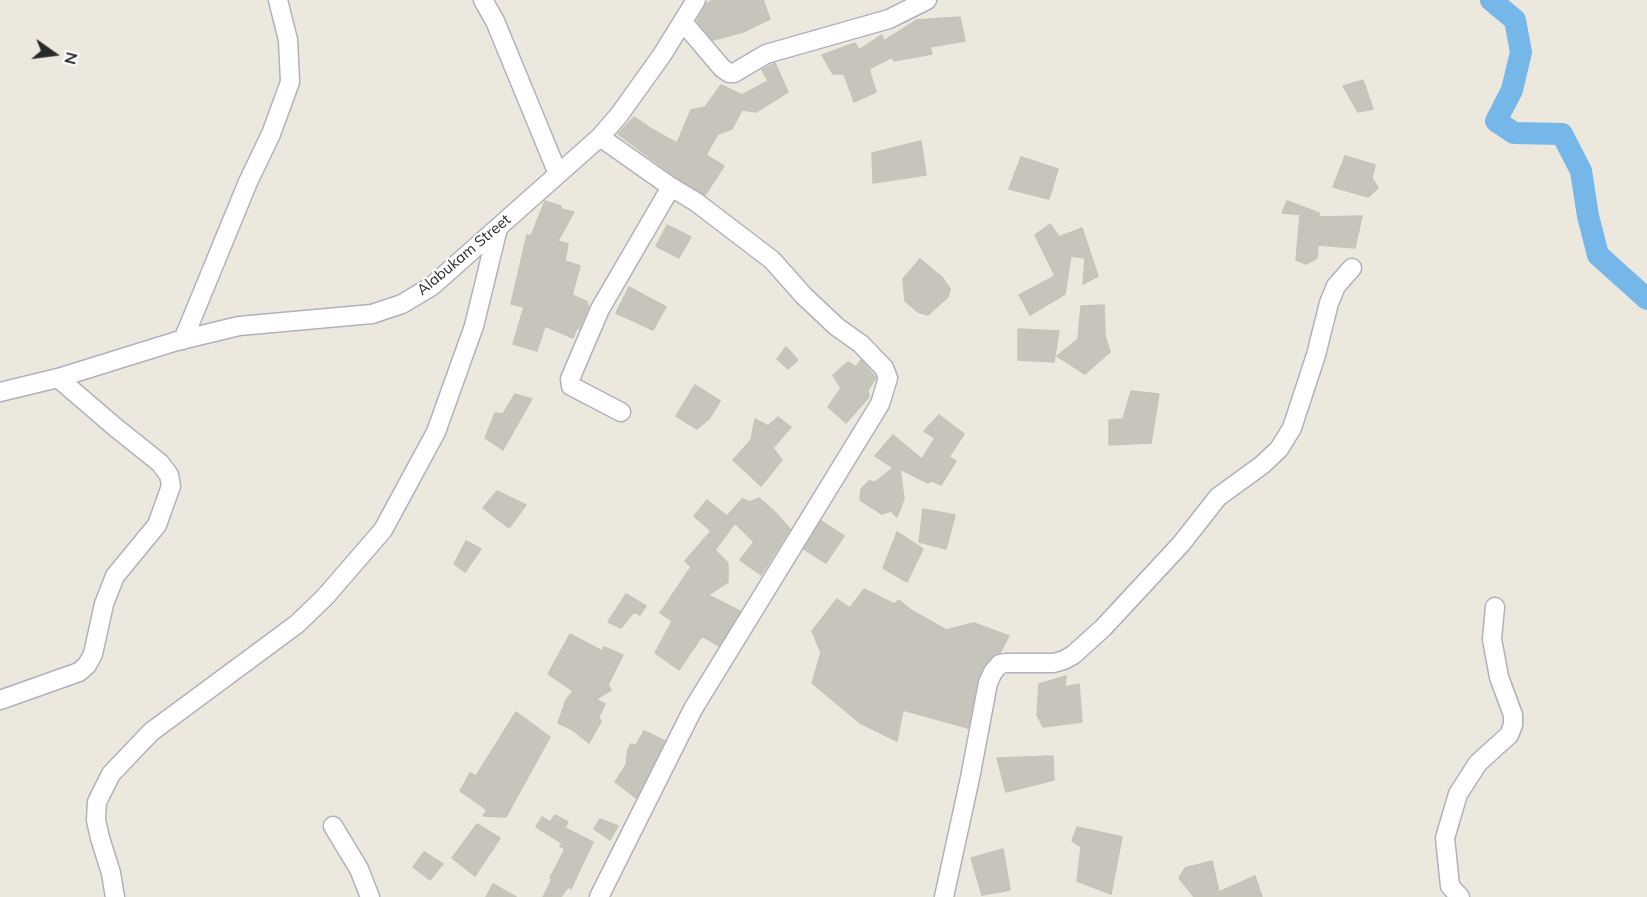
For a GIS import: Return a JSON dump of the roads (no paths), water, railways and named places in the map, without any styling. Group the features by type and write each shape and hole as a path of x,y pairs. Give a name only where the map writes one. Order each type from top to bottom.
{"street":[{"path":"183,340 248,182 271,134 290,81 288,40 278,0"},
{"path":"483,0 495,21 558,174"},
{"name":"Alabukam Street","path":"0,392 58,378 183,340 239,326 372,314 402,304 432,286 600,137 626,107 696,0"},
{"path":"683,22 722,68 729,73 734,73 766,54 889,19 927,0"},
{"path":"599,897 693,709 860,438 880,404 888,383 884,368 861,344 837,327 804,296 772,260 704,208 600,137"},
{"path":"621,412 572,386 570,379 600,309 671,187"},
{"path":"115,897 111,873 96,820 97,802 111,774 151,732 297,624 325,597 383,530 436,432 474,326 498,228"},
{"path":"944,897 988,683 993,672 1000,664 1054,663 1073,655 1103,628 1181,544 1218,497 1262,465 1279,449 1292,428 1316,356 1329,303 1336,286 1352,268"},
{"path":"0,700 79,672 87,665 93,654 104,604 115,576 157,525 171,486 169,475 159,463 58,378"},
{"path":"1460,897 1450,886 1445,838 1458,794 1478,763 1509,735 1513,725 1513,716 1499,677 1492,639 1495,607"},
{"path":"333,826 359,869 370,897"}],"waterway":[{"path":"1491,0 1515,20 1521,52 1512,90 1496,121 1514,133 1562,134 1581,171 1588,216 1598,255 1647,299"}]}
